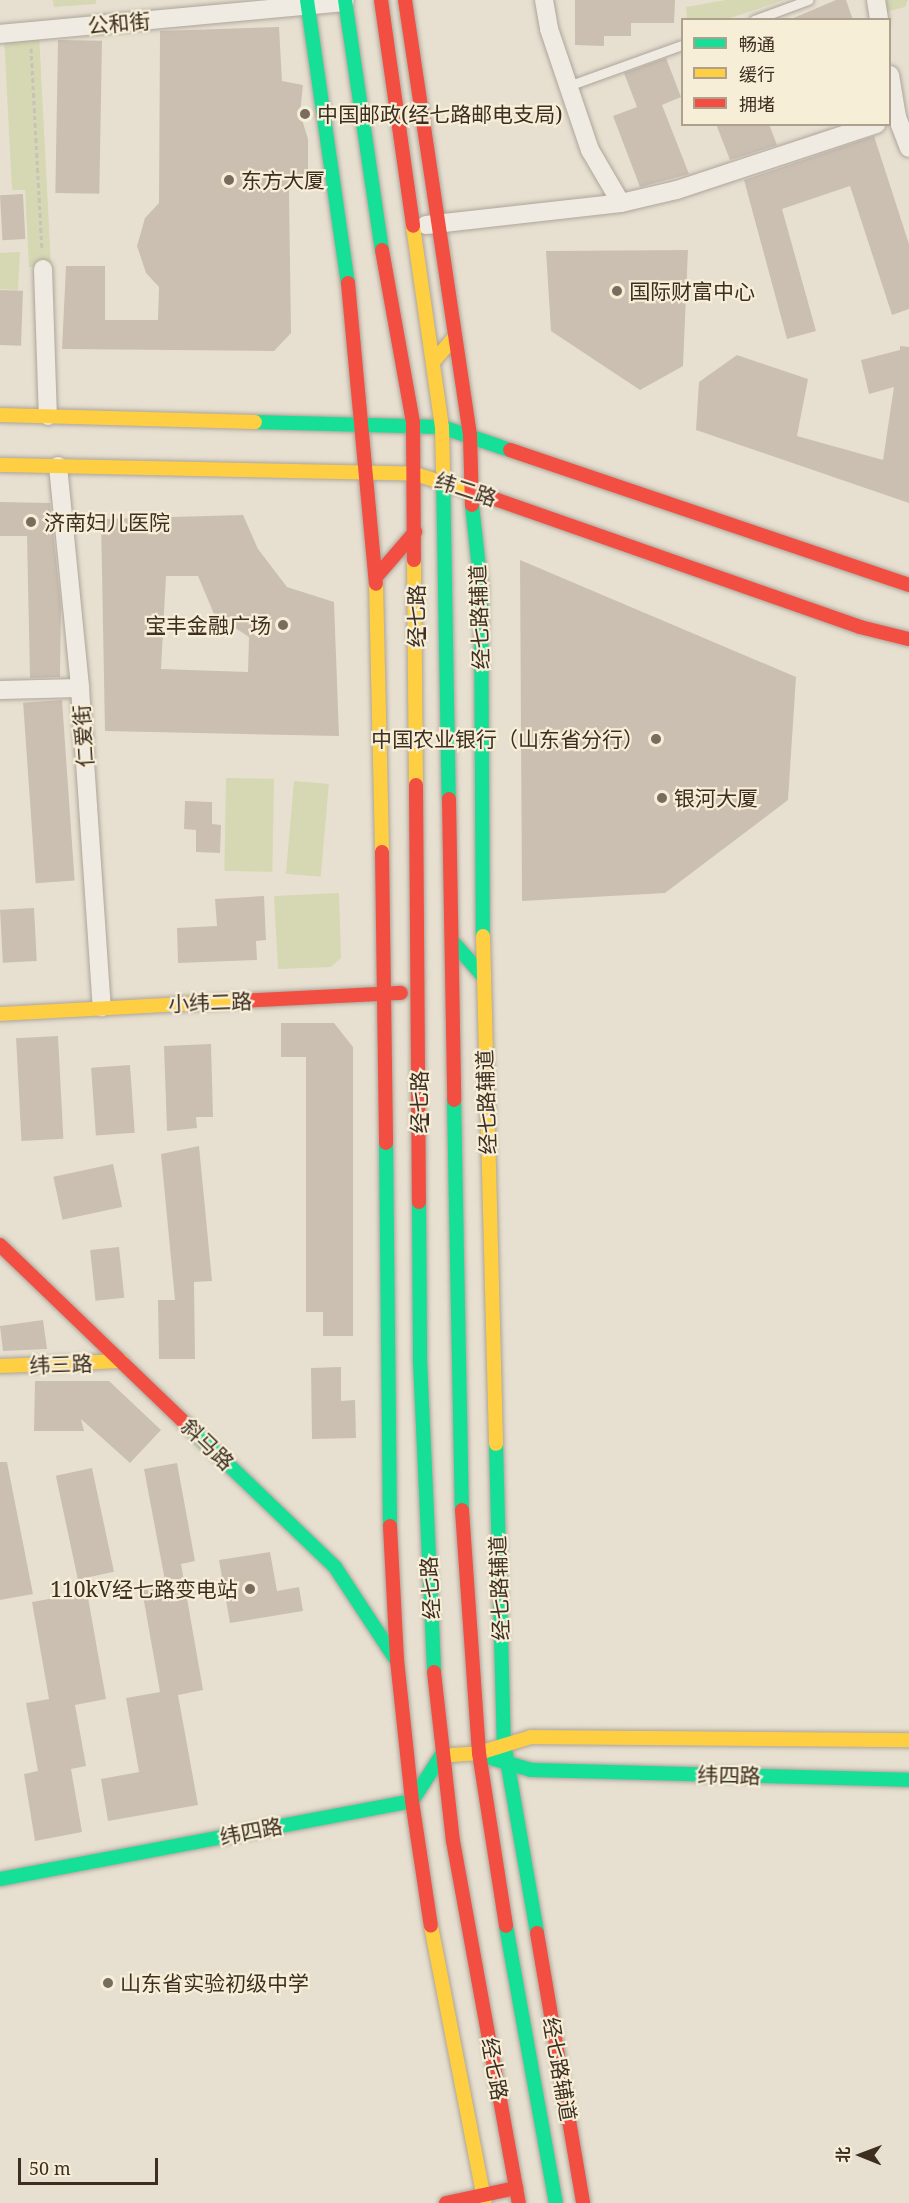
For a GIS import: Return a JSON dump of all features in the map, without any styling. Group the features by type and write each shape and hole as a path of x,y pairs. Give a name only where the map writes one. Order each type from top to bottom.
{"main road":[{"name":"经七路","path":"381,0 442,427 454,944 461,1499 479,1753 496,1868 556,2203"},
{"name":"经七路辅道","path":"405,0 453,339 470,435 472,490 481,587 483,976 504,1743 583,2203"},
{"name":"经七路","path":"345,1 385,269 413,423 420,1360 441,1756 453,1841 519,2203"},
{"path":"307,3 350,295 376,577 385,995 387,1459 397,1660 412,1801 434,1945 484,2199"},
{"path":"433,362 453,339"},
{"path":"0,415 413,423 442,427 909,585"},
{"name":"纬二路","path":"0,465 415,474 472,490 860,627 909,639"},
{"path":"376,577 415,532"},
{"path":"454,944 483,976"},
{"name":"小纬二路","path":"0,1014 102,1007 385,995 419,990"},
{"name":"斜马路","path":"0,1245 335,1567 397,1660"},
{"name":"纬三路","path":"0,1366 122,1361"},
{"name":"纬四路","path":"441,1756 479,1753 504,1743 531,1737 909,1740"},
{"name":"纬四路","path":"479,1753 506,1764 531,1770 909,1780"},
{"path":"412,1801 441,1756"},
{"name":"纬四路","path":"0,1878 412,1801"},
{"path":"446,2203 484,2199 516,2188"}],"street":[{"path":"544,0 549,29 590,150 621,203"},
{"path":"876,0 879,18"},
{"name":"公和街","path":"0,34 345,1"},
{"path":"891,89 893,118 909,148"},
{"path":"412,226 621,203 677,190 870,126"},
{"path":"43,269 48,416"},
{"name":"仁爱街","path":"58,466 80,688 102,1007"},
{"path":"0,690 80,688"}],"lane":[{"path":"759,18 808,0"},
{"path":"568,86 681,45"}],"path":[{"path":"30,31 43,269"}],"green space":[{"path":"53,0 96,0 96,4 54,7"},
{"path":"726,0 784,0 730,18 687,18 686,7"},
{"path":"885,0 908,0 905,7 886,12"},
{"path":"39,34 51,266 29,267 25,190 12,190 4,36"},
{"path":"20,252 18,290 0,289 0,253"},
{"path":"226,778 274,779 272,872 224,871"},
{"path":"294,781 329,784 321,877 286,874"},
{"path":"339,893 341,958 331,967 278,969 274,896"}],"building":[{"path":"575,0 675,0 674,23 631,23 631,36 604,36 604,46 575,45"},
{"path":"836,0 846,0 852,18 794,18"},
{"name":"东方大厦","path":"279,27 282,81 303,85 300,113 308,139 308,169 289,191 291,333 274,351 62,349 66,266 105,266 105,320 158,320 159,287 146,273 137,246 145,218 159,203 160,31"},
{"path":"58,40 102,41 99,194 55,193"},
{"path":"666,58 681,97 662,105 689,174 640,187 613,116 637,107 624,73"},
{"path":"717,126 770,126 777,145 730,160"},
{"path":"874,136 909,244 909,309 892,315 850,186 782,209 816,331 787,339 744,180"},
{"path":"23,194 25,239 2,240 0,195"},
{"name":"国际财富中心","path":"688,250 683,366 640,390 551,331 546,251"},
{"path":"0,290 23,291 21,346 0,345"},
{"path":"900,346 909,347 909,503 696,430 699,382 737,355 808,379 797,436 883,460 894,387 869,394 861,360 900,350"},
{"path":"0,502 50,503 61,606 60,677 30,678 27,536 0,536"},
{"name":"宝丰金融广场","path":"243,515 258,549 287,587 334,602 339,736 105,731 101,519","holes":["166,576 198,576 214,614 249,637 248,672 161,669"]},
{"name":"中国农业银行（山东省分行）","path":"520,560 796,677 788,800 665,893 522,901"},
{"path":"62,700 75,881 36,883 23,703"},
{"path":"185,801 212,802 212,824 221,825 220,853 196,852 196,830 184,829"},
{"path":"264,896 266,940 256,941 257,960 178,963 177,928 217,926 215,899"},
{"path":"34,908 37,961 3,963 0,910"},
{"path":"281,1023 334,1023 353,1047 353,1336 323,1336 323,1312 306,1312 306,1057 281,1057"},
{"path":"58,1036 63,1139 21,1141 16,1038"},
{"path":"211,1044 213,1117 196,1117 197,1128 167,1131 164,1046"},
{"path":"130,1065 135,1133 96,1136 91,1068"},
{"path":"199,1146 212,1281 194,1282 195,1359 159,1359 158,1300 175,1300 161,1154"},
{"path":"113,1164 122,1207 62,1220 53,1177"},
{"path":"119,1247 124,1298 95,1301 90,1250"},
{"path":"43,1320 47,1349 3,1351 0,1326"},
{"path":"341,1367 341,1401 355,1400 356,1438 312,1439 311,1368"},
{"path":"35,1381 109,1381 161,1430 130,1463 81,1419 84,1431 34,1431"},
{"path":"0,1462 7,1462 33,1594 0,1600"},
{"path":"177,1463 195,1561 181,1564 203,1690 178,1695 198,1805 108,1821 101,1779 139,1772 126,1698 160,1692 142,1590 166,1586 144,1469"},
{"path":"92,1468 114,1572 78,1579 56,1476"},
{"name":"110kV经七路变电站","path":"270,1552 277,1591 299,1587 303,1611 230,1623 219,1560"},
{"path":"87,1592 106,1699 75,1705 86,1766 71,1769 82,1832 35,1841 24,1774 38,1771 26,1703 49,1699 32,1602"}],"traffic: fast":[{"path":"307,0 348,283"},
{"path":"345,0 382,250"},
{"path":"255,422 442,427 510,450"},
{"path":"443,471 449,799"},
{"path":"472,505 481,587 483,936"},
{"path":"454,943 483,976"},
{"path":"454,1100 462,1510"},
{"path":"386,1143 390,1526"},
{"path":"419,1202 420,1360 434,1672"},
{"path":"187,1425 335,1567 396,1660"},
{"path":"496,1444 504,1743 537,1933"},
{"path":"0,1879 412,1801 441,1756 452,1755"},
{"path":"491,1758 531,1770 909,1780"},
{"path":"506,1926 556,2203"}],"traffic: slow":[{"path":"413,226 442,427 443,471"},
{"path":"433,362 453,339"},
{"path":"0,415 255,422"},
{"path":"0,465 415,474 489,497"},
{"path":"414,560 416,785"},
{"path":"376,584 382,852"},
{"path":"483,936 496,1444"},
{"path":"0,1014 241,1001"},
{"path":"0,1366 122,1361"},
{"path":"452,1755 479,1753 531,1737 909,1740"},
{"path":"431,1926 485,2203"}],"traffic: jam":[{"path":"381,0 413,226"},
{"path":"405,0 470,435 472,505"},
{"path":"382,250 413,423 414,560"},
{"path":"348,283 376,584"},
{"path":"510,450 909,585"},
{"path":"489,497 860,627 909,639"},
{"path":"376,577 415,532"},
{"path":"416,785 419,1202"},
{"path":"449,799 454,1100"},
{"path":"382,852 386,1143"},
{"path":"241,1001 401,993"},
{"path":"0,1245 187,1425"},
{"path":"462,1510 479,1753 506,1926"},
{"path":"390,1526 397,1660 412,1801 431,1926"},
{"path":"434,1672 453,1841 519,2203"},
{"path":"537,1933 583,2203"},
{"path":"446,2203 516,2188"}],"place":[{"name":"中国邮政(经七路邮电支局)","path":"305,114"},
{"name":"东方大厦","path":"229,180"},
{"name":"国际财富中心","path":"617,291"},
{"name":"济南妇儿医院","path":"31,522"},
{"name":"宝丰金融广场","path":"283,625"},
{"name":"中国农业银行（山东省分行）","path":"656,739"},
{"name":"银河大厦","path":"662,798"},
{"name":"110kV经七路变电站","path":"250,1589"},
{"name":"山东省实验初级中学","path":"108,1983"}]}
